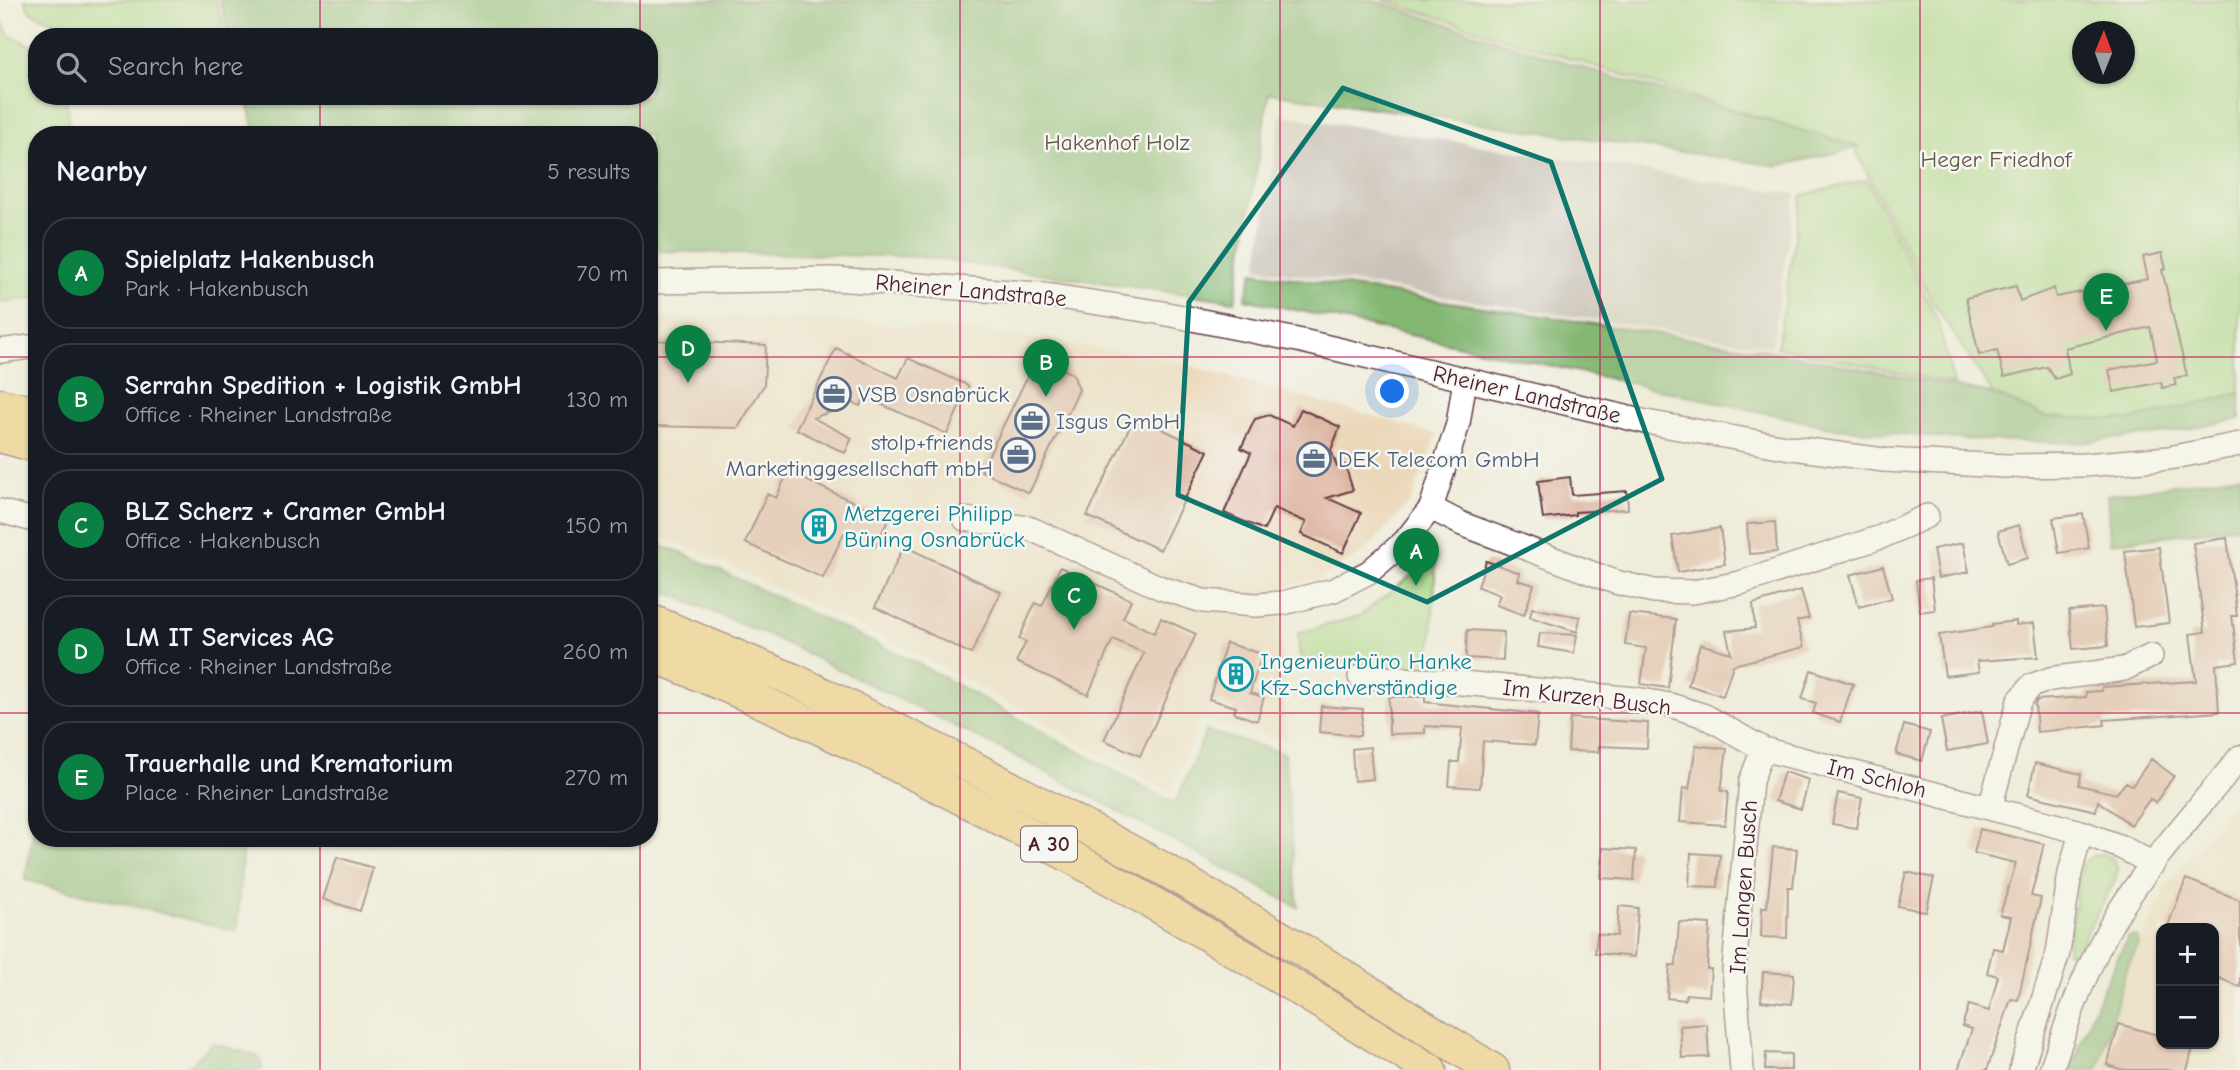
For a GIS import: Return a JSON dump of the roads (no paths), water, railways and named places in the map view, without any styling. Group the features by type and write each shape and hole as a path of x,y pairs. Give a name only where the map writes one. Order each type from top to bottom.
{"highway":[{"path":"0,405 28,411"},
{"name":"A 30","path":"658,624 796,681 970,766 1160,867 1309,954 1493,1070"},
{"name":"A 30","path":"658,658 816,728 1036,837 1177,916 1430,1070"}],"street":[{"name":"Rheiner Landstraße","path":"658,282 835,279 1039,294 1157,312 1302,341 1646,422 1785,447 1884,460 2007,466 2084,464 2169,458 2240,444"},
{"path":"0,351 28,347"},
{"path":"965,519 1029,528 1161,589 1203,601 1256,605 1283,603 1334,590 1369,572 1405,541 1431,508 1458,424 1465,379"},
{"path":"1431,508 1462,524 1615,582 1654,591 1693,592 1740,583 1881,537 1927,516"},
{"path":"0,512 28,519"},
{"path":"1990,807 2019,701 2031,686 2050,679 2124,669 2151,656"},
{"name":"Im Kurzen Busch","path":"1360,677 1440,681 1659,703 1705,716 1763,749"},
{"name":"Im Schloh","path":"1763,749 2081,832 2121,847 2153,864"},
{"name":"Im Langen Busch","path":"1742,1070 1734,969 1751,781 1763,749"},
{"path":"2051,1070 2067,1023 2104,938 2120,911 2153,864 2240,757"},
{"path":"2021,1070 2057,954 2070,873 2081,832"}],"place":[{"name":"Trauerhalle und Krematorium","path":"2106,331"},
{"name":"LM IT Services AG","path":"688,383"},
{"name":"VSB Osnabrück","path":"834,394"},
{"name":"Serrahn Spedition + Logistik GmbH","path":"1046,397"},
{"name":"Isgus GmbH","path":"1032,421"},
{"name":"stolp+friends Marketinggesellschaft mbH","path":"1018,455"},
{"name":"DEK Telecom GmbH","path":"1314,459"},
{"name":"Metzgerei Philipp Büning Osnabrück","path":"819,526"},
{"name":"Spielplatz Hakenbusch","path":"1416,586"},
{"name":"BLZ Scherz + Cramer GmbH","path":"1074,630"},
{"name":"Ingenieurbüro Hanke Kfz-Sachverständige","path":"1236,674"}],"park label":[{"name":"Hakenhof Holz","path":"1117,142"},
{"name":"Heger Friedhof","path":"1996,159"}]}
